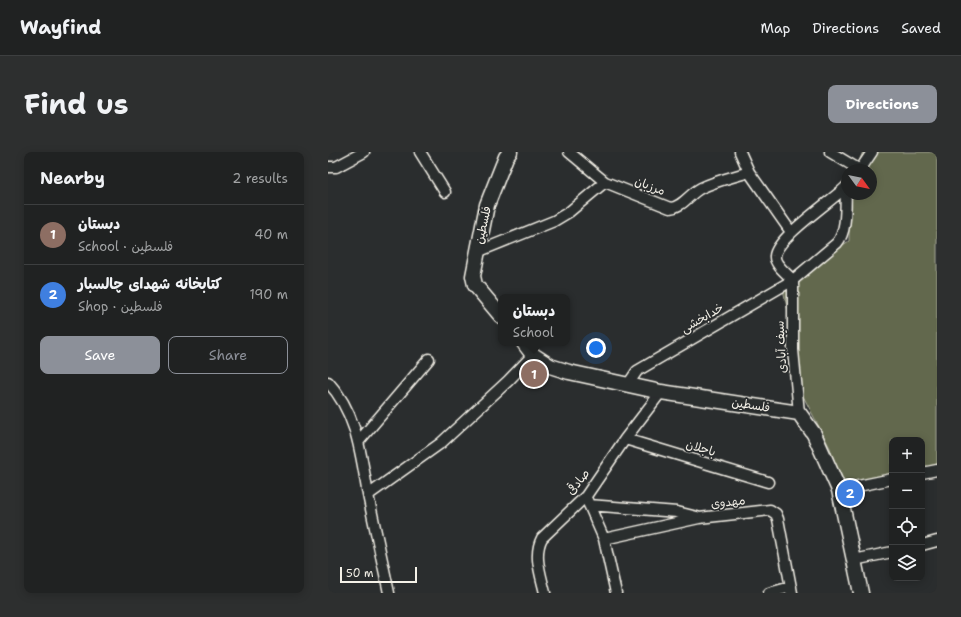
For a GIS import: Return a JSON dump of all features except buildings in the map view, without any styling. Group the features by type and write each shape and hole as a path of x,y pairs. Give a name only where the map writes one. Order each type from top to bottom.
{"street":[{"path":"328,167 336,167 364,152"},
{"path":"420,152 445,192"},
{"name":"مرزبان","path":"569,152 605,182 670,208 676,208 689,195 701,188 748,172"},
{"path":"740,152 748,172 791,232"},
{"path":"830,152 850,164"},
{"path":"864,164 872,152"},
{"name":"فلسطین","path":"498,312 475,285 473,276 487,205 506,154"},
{"path":"477,252 554,221 569,212 605,182"},
{"path":"793,280 776,261 775,255 778,246 791,232 841,191"},
{"name":"خدابخشی","path":"629,383 637,371 793,280 841,238 845,200"},
{"name":"سیف آبادی","path":"793,280 793,350 799,413"},
{"name":"فلسطین","path":"526,346 533,355 550,366 569,372 629,383 661,392 799,413"},
{"path":"368,495 441,443 508,381 533,355"},
{"path":"359,441 429,359"},
{"path":"328,382 340,395 359,441 368,495 390,593"},
{"name":"صادقی","path":"545,593 538,561 539,544 542,538 588,501 625,439 661,392"},
{"path":"799,413 814,434 839,490 861,593"},
{"name":"باجلان","path":"625,439 768,482"},
{"path":"925,472 937,470"},
{"path":"839,490 889,480"},
{"path":"616,593 604,539 588,501 677,512 699,518"},
{"name":"مهدوی","path":"604,539 699,518 770,510 776,514 792,590"},
{"path":"925,544 937,541"},
{"path":"854,560 889,553"},
{"path":"769,593 792,590"}],"green space":[{"path":"863,152 937,152 937,466 925,468 925,437 889,437 889,476 841,485 830,448 803,396 791,325 782,285 849,241 850,200 877,200 877,164 858,164"}],"place":[{"name":"دبستان","path":"534,374"},
{"name":"کتابخانه شهدای چالسبار","path":"850,493"}]}
